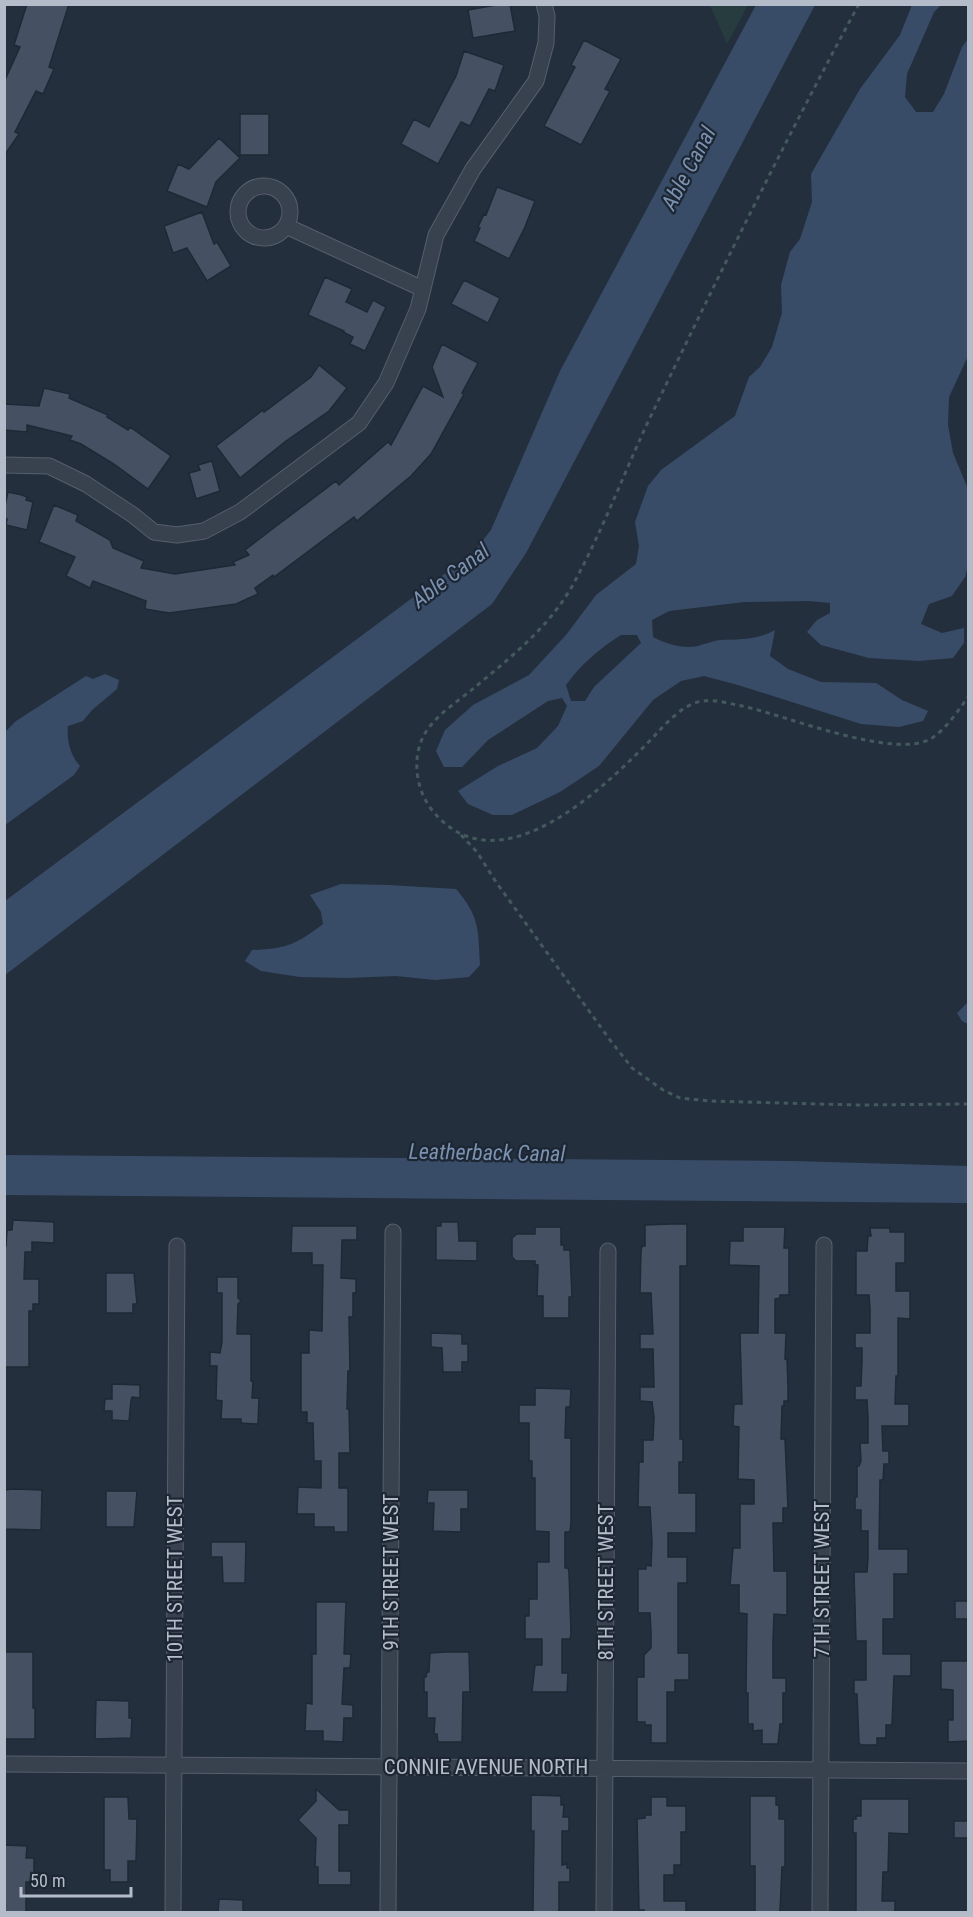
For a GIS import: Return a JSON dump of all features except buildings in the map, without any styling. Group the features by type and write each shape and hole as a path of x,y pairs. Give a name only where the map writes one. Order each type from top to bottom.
{"street":[{"path":"4,465 50,466 86,484 154,532 177,535 204,531 240,512 359,423 386,383 418,309 436,235 473,169 536,81 546,43 547,16 544,4"},
{"path":"285,226 423,289"},
{"name":"9TH STREET WEST","path":"388,1912 393,1232"},
{"name":"7TH STREET WEST","path":"820,1912 824,1245"},
{"name":"10TH STREET WEST","path":"173,1912 177,1246"},
{"name":"8TH STREET WEST","path":"604,1912 608,1251"},
{"name":"CONNIE AVENUE NORTH","path":"4,1764 969,1771"}],"path":[{"path":"859,4 741,234 648,424 575,581 553,618 440,716 424,734 418,753 418,783 424,800 441,821 459,834 477,852 496,882 632,1068 663,1090 680,1098 710,1101 856,1105 969,1104"},
{"path":"459,834 479,840 501,842 550,822 601,788 671,718 690,705 703,701 758,710 862,740 913,745 932,738 969,698"}],"green space":[{"path":"710,5 748,5 727,44"}],"water":[{"name":"Able Canal","path":"756,5 815,5 526,553 492,604 5,975 5,901 474,552 491,530 560,371"},
{"path":"912,5 941,5 934,12 907,74 905,97 916,112 933,112 944,94 962,47 968,39 968,356 949,397 948,425 953,453 968,489 968,566 965,577 952,596 929,604 921,624 942,633 964,628 964,643 953,658 919,661 869,658 821,645 807,632 817,620 830,613 830,603 809,601 744,602 669,611 652,620 653,637 669,644 686,647 720,640 755,637 775,630 770,656 788,669 821,682 876,683 902,700 928,711 923,721 899,727 861,724 704,676 681,681 653,700 599,766 560,792 512,815 493,815 468,804 458,791 498,766 537,748 558,726 567,706 562,698 548,701 488,740 462,767 444,767 436,751 445,730 473,705 529,675 566,635 596,595 636,564 639,546 635,522 648,486 661,470 735,416 749,377 760,367 772,347 782,313 781,285 790,252 800,239 812,202 811,174 860,89 900,35","holes":["621,635 637,635 641,643 594,687 585,701 571,701 566,685 584,664"]},
{"path":"105,674 119,680 117,689 92,710 83,721 68,726 70,748 80,766 74,775 5,825 5,732 16,721 86,676 93,679"},
{"path":"341,884 456,889 474,916 479,942 480,965 469,977 435,980 396,976 300,977 261,971 245,961 252,950 283,947 306,936 323,924 321,912 310,895"},
{"path":"968,1002 968,1024 962,1021 957,1013"},
{"path":"5,1155 792,1161 968,1166 968,1203 5,1195"}],"water label":[{"name":"Leatherback Canal","path":"487,1152"}]}
